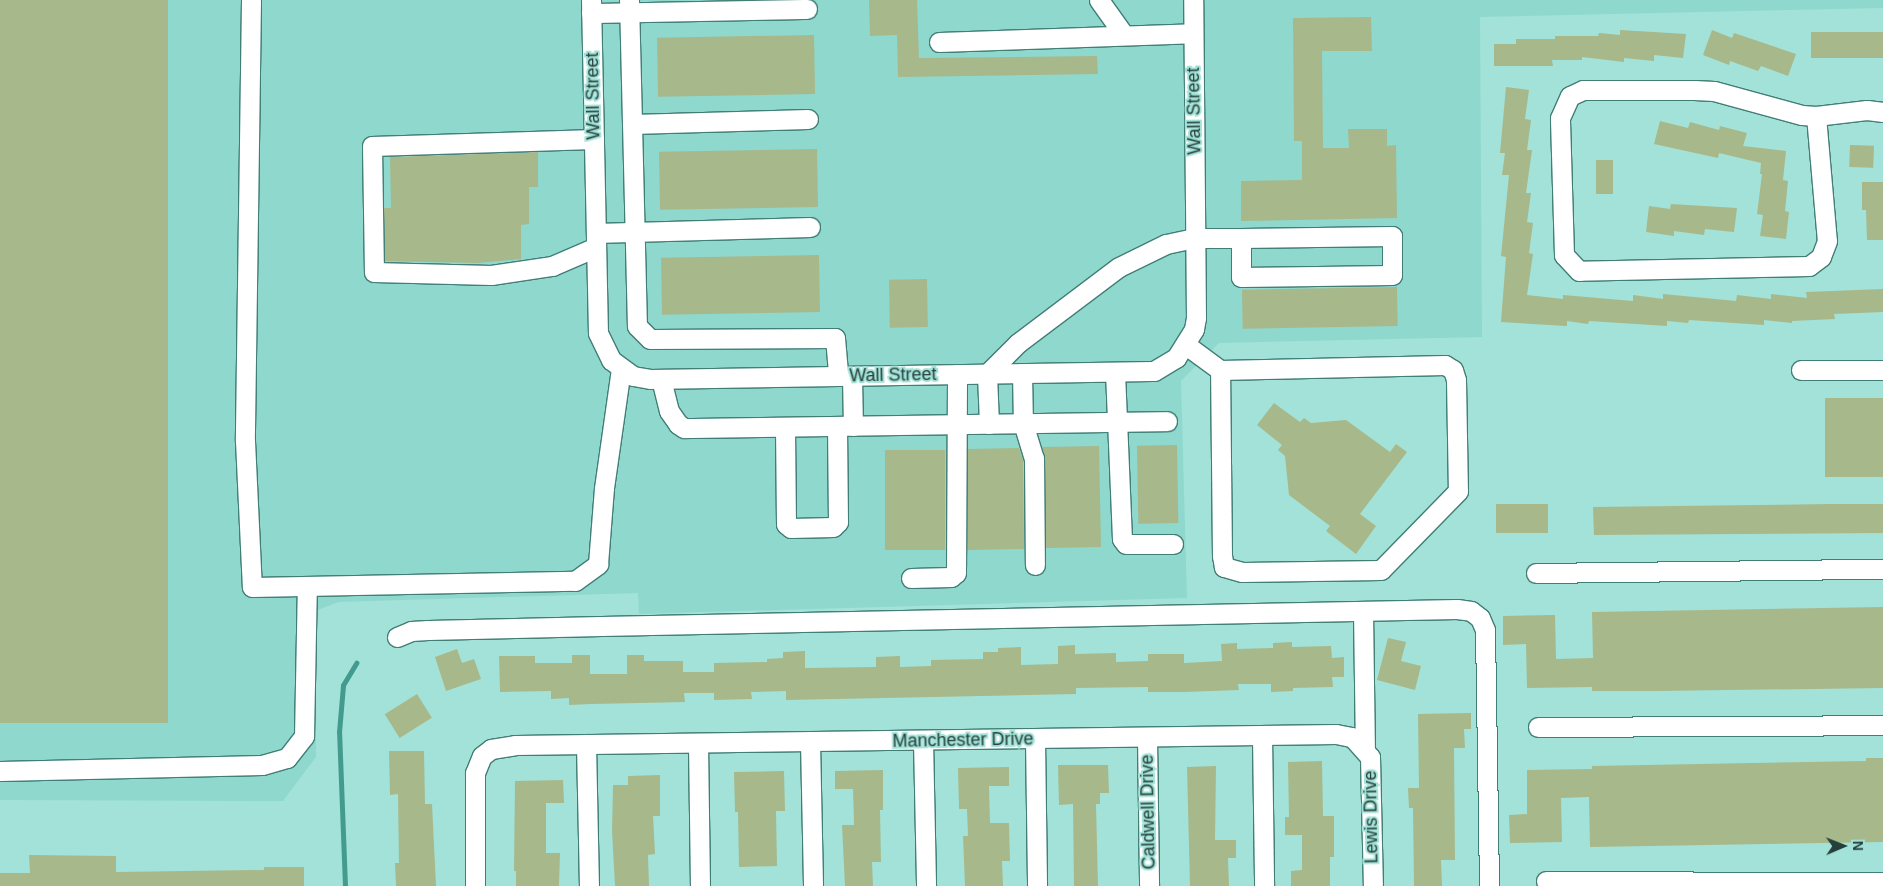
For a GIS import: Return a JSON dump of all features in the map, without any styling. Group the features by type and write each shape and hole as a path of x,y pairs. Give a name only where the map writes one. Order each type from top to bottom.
{"street":[{"path":"251,0 245,441 252,587 575,581 598,564 604,488 621,368"},
{"path":"1099,0 1124,36"},
{"name":"Wall Street","path":"591,6 598,334 611,360 621,368 633,376 661,379 1154,371 1176,358 1186,345 1194,329 1196,318 1193,0"},
{"path":"591,6 807,10"},
{"path":"629,6 637,326 650,339 835,338 845,376 845,426 838,522 832,527 791,528 786,524 785,428"},
{"path":"939,42 1193,33"},
{"path":"1816,116 1826,241 1821,257 1809,266 1579,271 1564,255 1560,118 1570,96 1583,90 1714,91 1802,115 1816,116 1867,110 1883,112"},
{"path":"632,124 808,119"},
{"path":"594,139 372,146 374,272 491,275 552,266 596,240 634,233 810,227"},
{"path":"989,424 987,374 1018,343 1119,267 1166,244 1195,238 1392,236 1392,275 1241,276 1241,238"},
{"path":"1186,345 1220,370 1445,365 1453,370 1456,380 1458,491 1381,570 1242,572 1224,567 1222,556 1220,370"},
{"path":"1801,370 1883,370"},
{"path":"1115,372 1122,539 1126,544 1173,544"},
{"path":"1022,373 1022,423 1034,458 1035,565"},
{"path":"911,578 951,577 956,573 957,374"},
{"path":"661,379 669,411 678,424 684,428 1167,421"},
{"path":"1536,573 1883,570"},
{"path":"0,771 262,765 287,758 304,736 307,586"},
{"path":"397,637 411,631 428,630 1457,609 1471,611 1480,618 1486,630 1489,886"},
{"name":"Lewis Drive","path":"1363,611 1365,749 1370,757 1373,886"},
{"path":"1538,727 1883,725"},
{"name":"Manchester Drive","path":"476,886 475,773 482,756 491,749 515,745 1336,734 1352,737 1365,749"},
{"path":"1262,735 1264,886"},
{"name":"Caldwell Drive","path":"1147,737 1149,886"},
{"path":"1035,739 1037,886"},
{"path":"923,740 926,886"},
{"path":"810,741 813,886"},
{"path":"698,742 700,886"},
{"path":"586,744 589,886"},
{"path":"1546,881 1883,882"}],"shaded area":[{"path":"0,0 1883,0 1883,8 1480,17 1482,337 1219,343 1181,381 1187,598 639,614 638,593 339,602 315,611 316,757 283,801 0,800"}],"building":[{"path":"0,0 168,0 168,723 0,723"},
{"path":"869,0 917,0 919,58 1097,56 1098,74 898,77 897,35 870,36"},
{"path":"1371,17 1372,51 1322,51 1323,148 1349,148 1348,129 1387,129 1387,146 1396,145 1397,218 1241,221 1241,181 1302,180 1302,141 1294,141 1293,18"},
{"path":"1620,30 1686,34 1683,58 1654,55 1654,61 1624,58 1624,62 1582,57 1582,60 1552,60 1553,66 1494,66 1494,44 1516,44 1516,39 1555,39 1555,36 1598,36 1599,33 1620,35"},
{"path":"1712,30 1732,38 1734,33 1796,54 1788,76 1761,66 1758,71 1730,61 1729,65 1703,55"},
{"path":"1811,32 1883,32 1883,58 1811,58"},
{"path":"814,35 815,94 658,97 657,38"},
{"path":"1506,87 1529,90 1525,119 1531,120 1527,150 1532,150 1526,193 1531,193 1527,222 1533,223 1529,253 1533,254 1527,295 1563,299 1563,295 1633,301 1633,295 1663,299 1663,294 1736,301 1737,295 1771,299 1771,294 1807,298 1806,292 1883,289 1883,312 1834,314 1835,319 1792,321 1792,323 1764,320 1764,325 1689,320 1688,323 1667,321 1667,326 1589,321 1588,324 1567,321 1567,326 1501,322 1506,257 1501,256 1509,175 1502,175 1505,153 1500,153"},
{"path":"1660,121 1688,128 1690,122 1719,130 1720,126 1747,133 1743,146 1786,151 1783,180 1788,181 1785,211 1789,212 1786,239 1760,236 1763,215 1757,214 1762,174 1760,174 1761,163 1719,153 1718,158 1654,144"},
{"path":"1850,145 1874,146 1873,168 1849,167"},
{"path":"817,149 818,207 660,210 659,152"},
{"path":"538,152 538,187 529,187 529,224 521,225 521,259 477,263 385,261 384,208 391,208 390,157"},
{"path":"1596,160 1613,160 1613,194 1596,194"},
{"path":"1862,182 1883,182 1883,240 1867,240 1866,210 1862,210"},
{"path":"1671,204 1737,208 1734,232 1705,229 1704,235 1674,231 1674,236 1646,232 1649,206 1670,209"},
{"path":"819,255 820,312 662,315 661,258"},
{"path":"927,279 928,327 890,328 889,280"},
{"path":"1397,287 1398,326 1243,329 1242,290"},
{"path":"1825,398 1883,398 1883,477 1825,477"},
{"path":"1274,403 1300,422 1304,418 1311,423 1346,420 1390,452 1396,444 1407,452 1360,514 1376,526 1356,554 1326,531 1330,526 1289,495 1285,456 1278,450 1282,445 1257,425"},
{"path":"1177,445 1178,523 1138,524 1137,446"},
{"path":"1099,446 1101,547 1046,548 1045,458 1042,447"},
{"path":"1019,448 1023,460 1024,549 967,550 968,449"},
{"path":"885,450 945,450 945,550 885,550"},
{"path":"1496,504 1548,504 1548,533 1496,533"},
{"path":"1883,504 1883,533 1594,535 1593,507"},
{"path":"1883,607 1883,688 1592,691 1592,687 1527,688 1526,644 1503,645 1503,616 1555,615 1556,659 1593,658 1592,612"},
{"path":"1388,638 1406,642 1401,661 1421,666 1415,690 1377,680"},
{"path":"1292,642 1292,647 1331,646 1332,658 1344,657 1344,677 1332,677 1333,687 1293,688 1293,691 1271,692 1271,684 1238,684 1239,690 1184,692 1148,692 1148,687 1076,688 1076,694 786,700 786,691 751,692 752,699 714,700 714,693 684,693 685,702 569,705 569,698 551,699 551,691 500,692 499,656 535,656 535,663 572,663 572,655 590,655 590,674 627,674 627,655 644,655 644,661 683,661 683,672 714,672 714,663 767,662 767,659 783,658 783,652 805,651 805,668 876,667 876,657 900,656 900,667 931,666 931,660 983,659 983,652 998,652 998,648 1021,647 1021,665 1058,664 1058,646 1075,645 1075,654 1116,653 1116,662 1148,661 1148,654 1184,654 1184,663 1222,661 1221,644 1237,643 1237,649 1273,648 1273,643"},
{"path":"457,649 462,663 474,659 481,679 446,691 435,657"},
{"path":"417,694 432,718 400,738 385,714"},
{"path":"1471,713 1471,729 1464,729 1465,748 1454,748 1455,860 1441,860 1442,886 1414,886 1413,808 1409,808 1408,788 1419,788 1418,714"},
{"path":"389,751 424,751 425,804 432,804 436,886 396,886 395,863 399,863 398,794 390,795"},
{"path":"1866,758 1883,758 1883,842 1590,847 1589,797 1561,798 1562,842 1510,843 1509,815 1527,814 1527,770 1592,769 1592,766 1866,761"},
{"path":"1322,761 1323,816 1334,816 1334,857 1330,857 1330,886 1291,886 1291,871 1302,870 1302,835 1285,835 1285,817 1289,817 1288,762"},
{"path":"1058,765 1108,765 1109,793 1100,793 1100,804 1096,804 1098,886 1074,886 1073,804 1059,805"},
{"path":"1216,766 1215,840 1236,840 1236,858 1228,858 1229,886 1190,886 1187,767"},
{"path":"1009,767 1009,786 989,786 990,823 1009,823 1010,861 1002,861 1003,886 965,886 963,836 968,836 967,809 959,809 958,768"},
{"path":"883,770 883,810 880,810 881,862 872,862 873,886 845,886 842,825 854,825 853,789 835,789 835,771"},
{"path":"784,771 785,811 776,811 777,866 739,867 738,812 735,812 734,772"},
{"path":"660,775 660,816 653,816 655,854 648,855 649,886 615,886 612,831 613,785 628,785 628,776"},
{"path":"563,780 564,803 546,803 546,853 560,853 559,886 516,886 516,871 514,871 515,781"},
{"path":"29,855 116,856 116,872 264,870 264,867 304,867 304,886 0,886 0,873 30,873"}],"waterway":[{"path":"345,886 339,732 343,685 356,663"}]}
